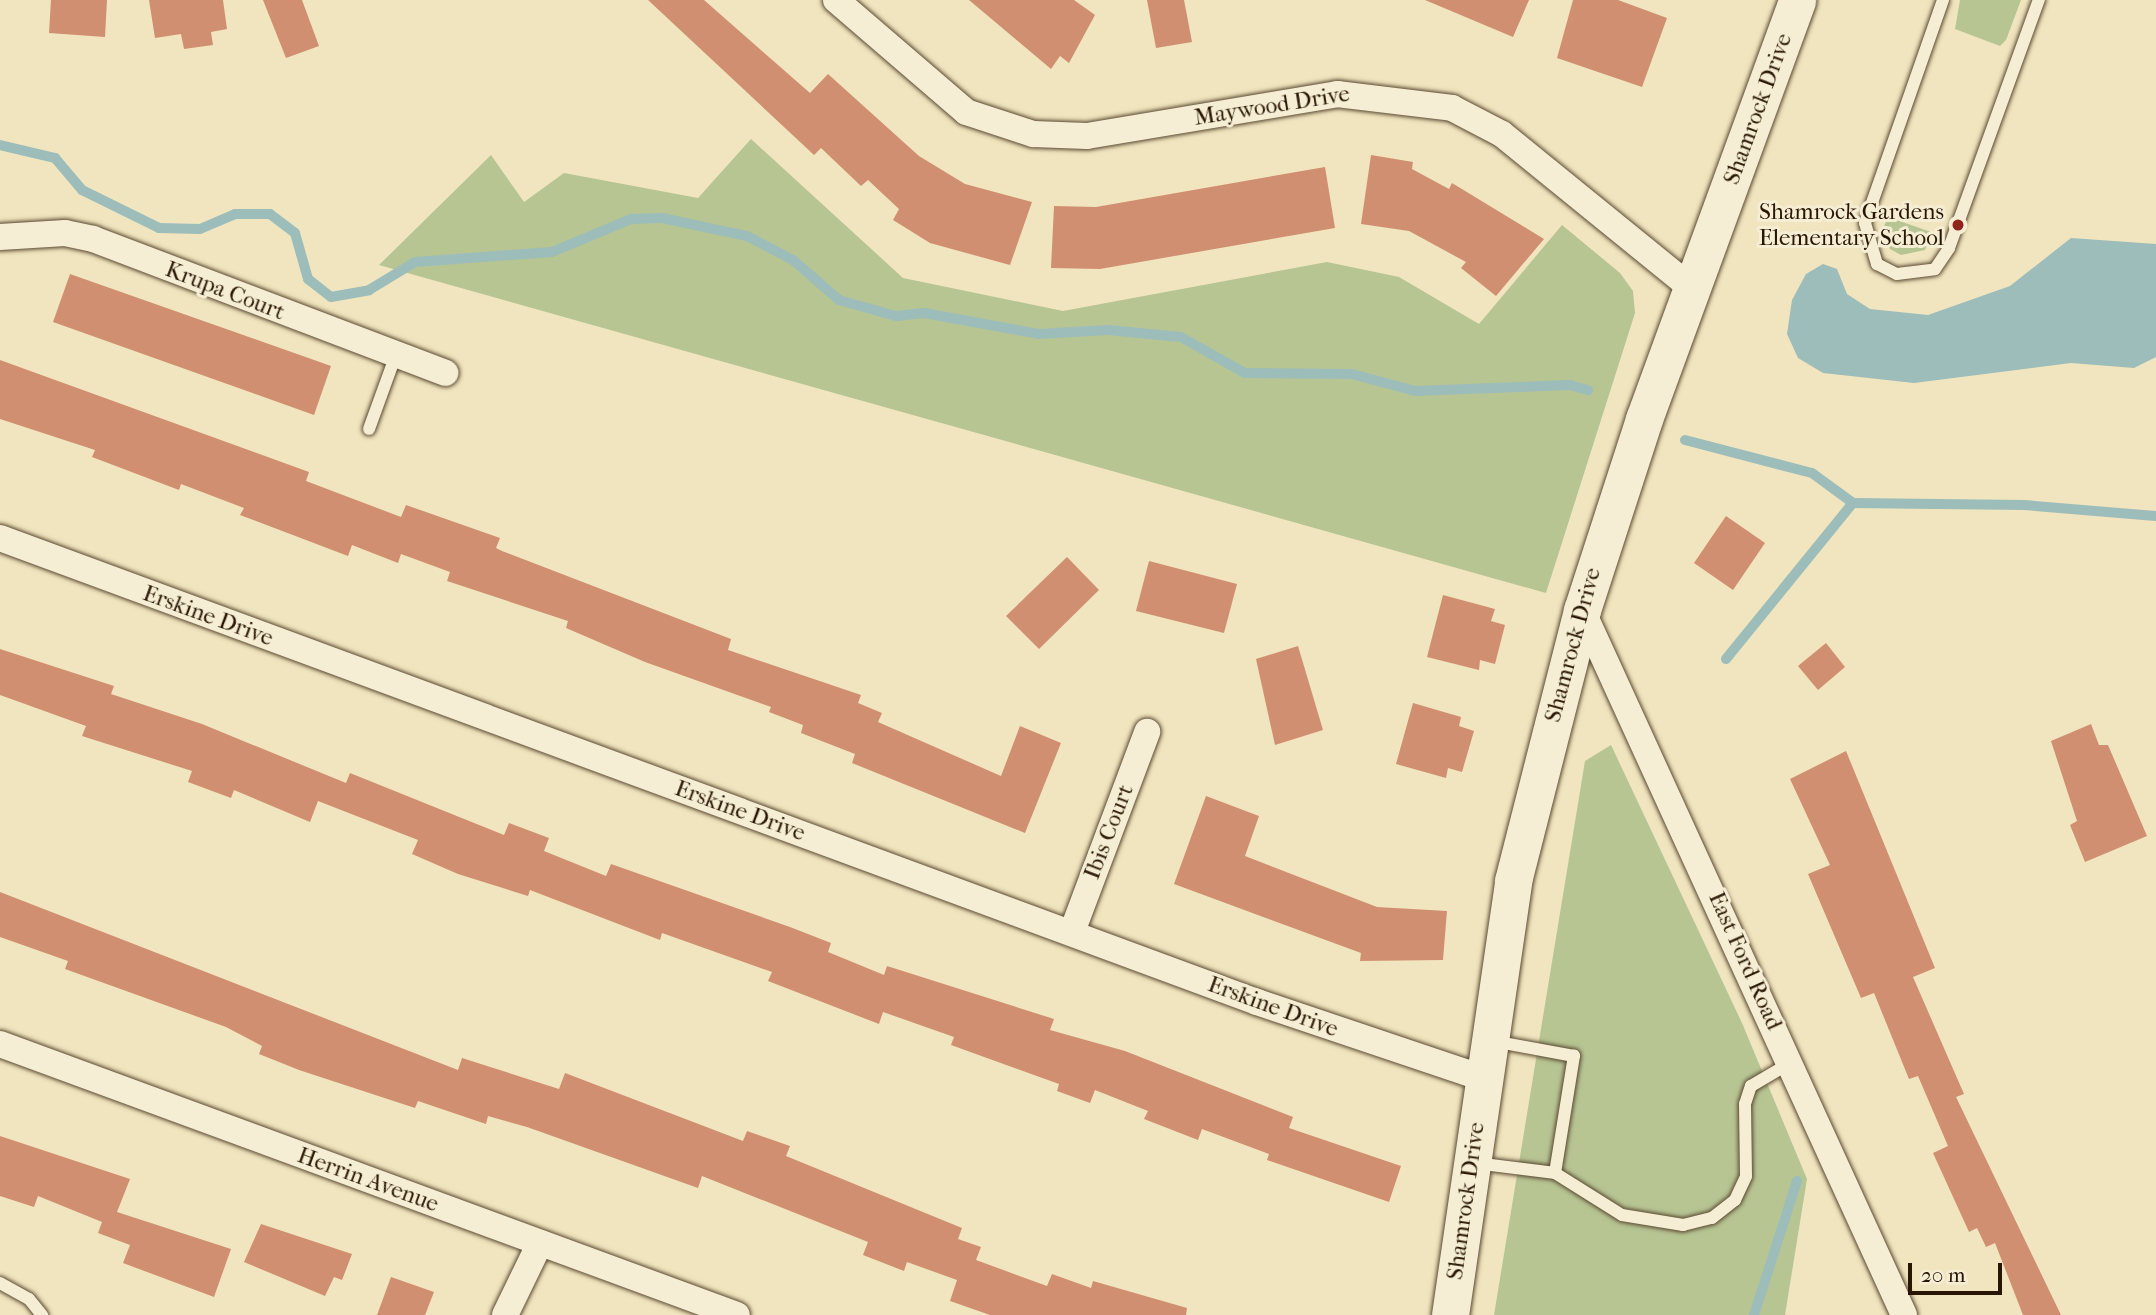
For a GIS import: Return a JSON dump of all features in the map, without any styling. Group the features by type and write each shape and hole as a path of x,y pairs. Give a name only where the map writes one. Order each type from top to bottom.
{"street":[{"name":"Maywood Drive","path":"835,0 966,112 1032,134 1087,136 1337,94 1367,92 1452,108 1502,134 1693,289"},
{"name":"Shamrock Drive","path":"1450,1315 1513,881 1582,610 1797,0"},
{"name":"Krupa Court","path":"0,237 65,233 93,239 395,357 445,373"},
{"name":"Erskine Drive","path":"0,538 1072,932 1483,1078"},
{"name":"East Ford Road","path":"1582,610 1791,1062 1904,1315"},
{"name":"Ibis Court","path":"1072,932 1147,732"},
{"name":"Herrin Avenue","path":"0,1044 737,1315"},
{"path":"505,1315 540,1243"}],"lane":[{"path":"1943,0 1865,223 1877,264 1897,274 1935,269 1948,248 2039,0"},
{"path":"369,429 395,357"},
{"path":"1488,1040 1574,1056 1555,1173"},
{"path":"1471,1163 1555,1173 1622,1215 1683,1225 1712,1218 1735,1200 1746,1176 1745,1104 1751,1086 1791,1062"},
{"path":"0,1283 29,1299 42,1315"}],"green space":[{"path":"1960,0 2021,0 2006,40 2000,46 1955,29"},
{"path":"751,139 903,278 1063,311 1327,262 1399,277 1479,324 1562,225 1620,273 1633,291 1635,313 1546,593 379,265 491,155 524,202 564,173 698,198"},
{"path":"1888,217 1931,232 1925,250 1901,255 1890,249 1882,231"},
{"path":"1611,745 1742,1023 1807,1179 1785,1315 1494,1315 1585,761"}],"water":[{"path":"2071,238 2156,244 2156,357 2134,368 2071,363 1914,383 1823,373 1798,358 1787,334 1792,300 1806,274 1823,264 1837,269 1847,294 1870,309 1928,315 2010,286"}],"building":[{"path":"51,0 107,0 105,37 49,33"},
{"path":"149,0 223,0 227,29 211,32 213,45 184,49 181,34 155,38"},
{"path":"263,0 302,0 319,46 286,58"},
{"path":"648,0 704,0 810,93 828,74 919,156 965,184 1032,202 1010,265 930,243 893,220 899,209 868,180 861,186 821,148 814,155"},
{"path":"969,0 1074,0 1095,15 1069,63 1060,56 1051,69"},
{"path":"1147,0 1184,0 1192,42 1156,48"},
{"path":"1425,0 1529,0 1513,37"},
{"path":"1573,0 1618,0 1667,18 1642,87 1557,58"},
{"path":"1371,155 1413,162 1412,169 1449,189 1452,183 1544,239 1496,296 1461,268 1466,262 1409,231 1361,224"},
{"path":"1325,167 1335,228 1100,269 1051,268 1054,206 1096,207"},
{"path":"70,274 331,366 314,415 53,322"},
{"path":"0,360 309,472 306,481 401,517 406,505 500,538 496,548 502,551 731,639 728,650 861,695 858,703 882,713 878,722 1001,776 1020,726 1061,743 1025,833 852,763 855,754 801,733 803,725 769,712 771,707 645,662 566,628 568,621 447,581 450,572 401,554 398,563 352,545 348,556 240,515 244,508 181,484 179,490 92,457 95,450 0,419"},
{"path":"1726,516 1765,543 1733,590 1694,563"},
{"path":"1067,557 1099,590 1039,649 1006,616"},
{"path":"1149,561 1237,584 1224,633 1136,611"},
{"path":"1443,595 1495,609 1491,621 1505,625 1495,664 1480,660 1479,670 1427,657"},
{"path":"1826,643 1845,667 1818,690 1798,666"},
{"path":"1298,646 1323,730 1275,745 1256,659"},
{"path":"0,649 114,686 111,694 202,724 346,783 350,773 504,835 509,823 549,838 544,851 606,876 611,864 790,927 831,943 828,952 884,975 887,966 1054,1019 1050,1030 1125,1051 1293,1117 1289,1128 1401,1166 1389,1202 1267,1160 1269,1154 1202,1129 1198,1140 1144,1119 1148,1111 1095,1090 1090,1103 1057,1091 1059,1084 951,1045 954,1037 883,1012 879,1024 768,981 772,972 662,933 660,940 530,890 528,896 458,874 412,854 418,840 318,801 310,822 234,790 231,798 188,782 192,771 82,736 86,726 0,695"},
{"path":"1413,703 1461,717 1459,726 1474,731 1462,772 1448,768 1446,778 1396,764"},
{"path":"2091,724 2099,745 2108,745 2147,836 2085,862 2070,825 2077,821 2051,741"},
{"path":"1846,751 1935,968 1913,977 1964,1094 1956,1097 2061,1315 2023,1315 1995,1243 1986,1247 1977,1228 1969,1232 1933,1153 1948,1146 1918,1076 1909,1079 1874,993 1861,998 1808,874 1830,865 1790,779"},
{"path":"1206,796 1259,816 1245,856 1377,907 1447,911 1443,960 1360,961 1361,953 1174,884"},
{"path":"0,892 458,1070 462,1058 559,1089 565,1073 743,1141 747,1131 790,1146 786,1156 962,1228 958,1239 981,1247 976,1260 1047,1286 1052,1274 1091,1288 1093,1281 1187,1308 1186,1315 990,1315 950,1301 957,1280 907,1262 904,1271 863,1255 868,1242 702,1176 698,1188 527,1127 488,1116 486,1124 418,1101 415,1108 299,1070 259,1054 262,1046 226,1027 65,969 68,961 0,937"},
{"path":"0,1136 130,1179 117,1212 231,1249 214,1297 123,1263 130,1245 98,1233 102,1222 38,1196 34,1207 0,1196"},
{"path":"261,1224 352,1254 342,1280 334,1277 325,1296 244,1262"},
{"path":"391,1277 434,1292 425,1315 377,1315"}],"waterway":[{"path":"0,145 55,158 82,190 159,228 200,229 235,214 270,214 295,233 308,279 331,297 369,290 415,262 552,252 631,219 662,218 747,236 793,260 839,300 896,316 924,313 1039,334 1108,330 1181,337 1245,373 1352,374 1415,391 1570,385 1588,390"},
{"path":"1685,440 1812,473 1853,503 2024,505 2156,516"},
{"path":"1726,659 1853,503"},
{"path":"1754,1315 1797,1181"}],"place":[{"name":"Shamrock Gardens Elementary School","path":"1958,225"}]}
